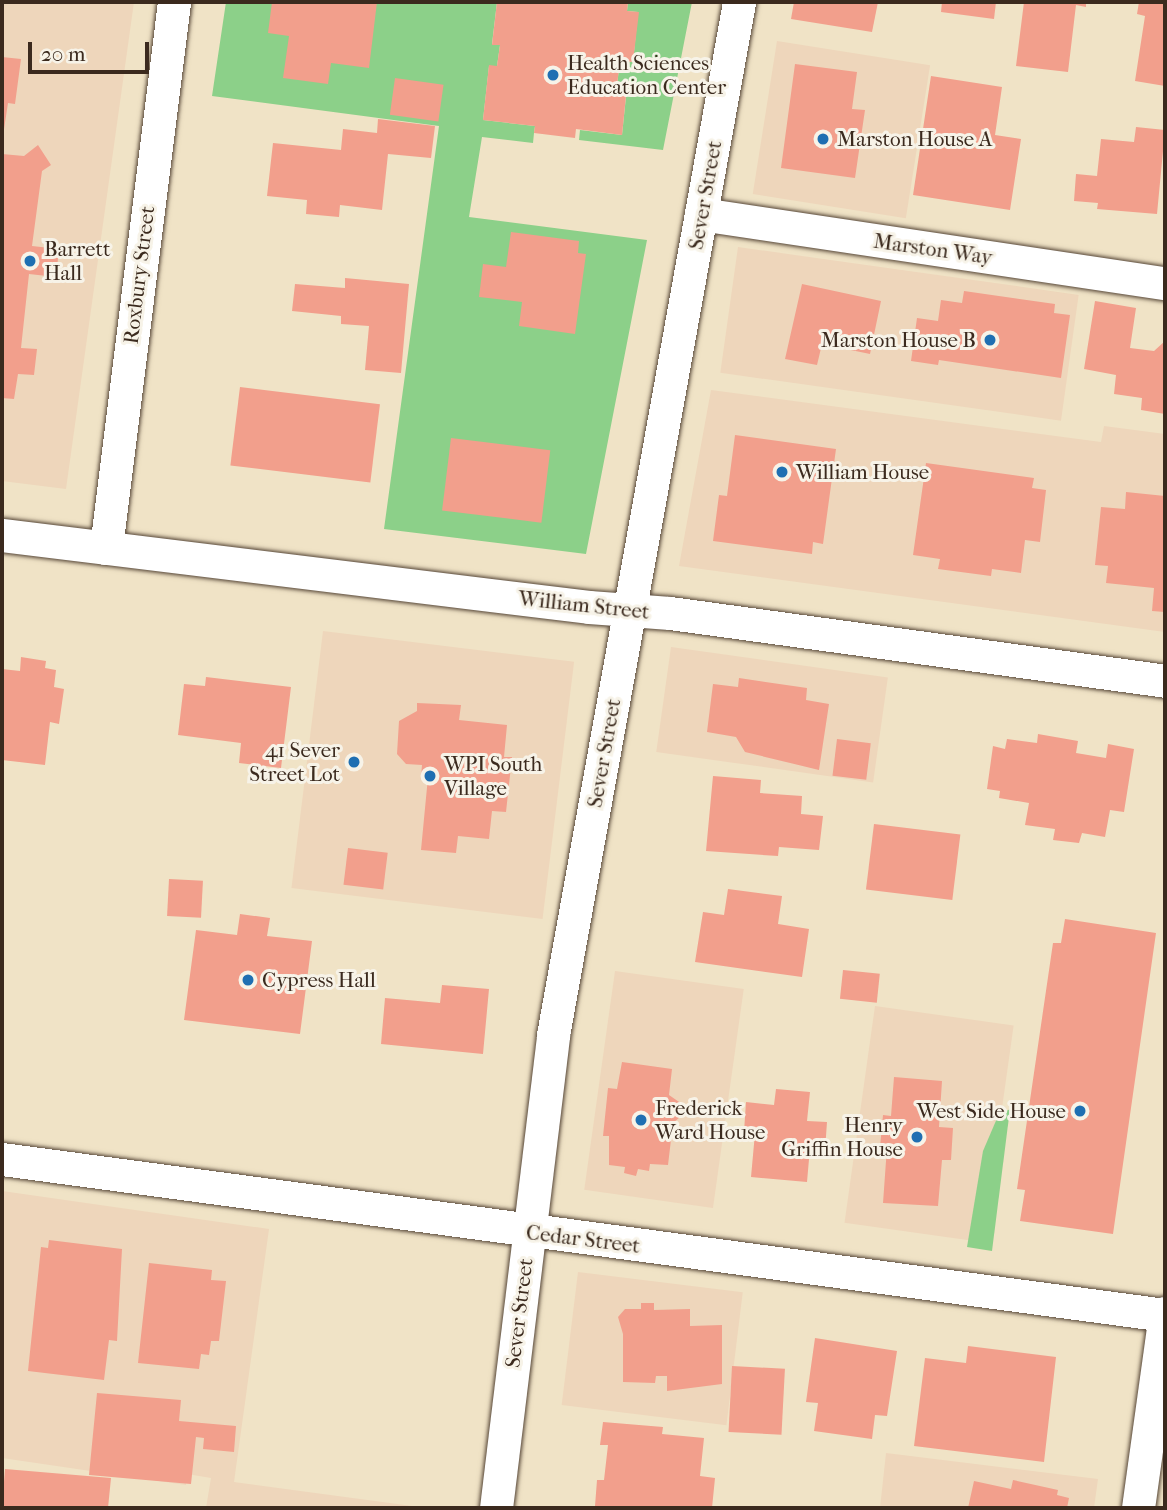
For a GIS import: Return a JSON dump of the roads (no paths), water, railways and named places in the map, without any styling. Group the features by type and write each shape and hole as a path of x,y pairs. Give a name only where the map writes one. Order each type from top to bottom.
{"street":[{"name":"Roxbury Street","path":"106,548 174,2"},
{"name":"Sever Street","path":"496,1508 553,1035 739,2"},
{"name":"Marston Way","path":"701,215 1165,283"},
{"name":"William Street","path":"2,535 631,612 670,613 1165,681"},
{"name":"Cedar Street","path":"2,1159 529,1233 1165,1315"},
{"path":"1138,1508 1165,1315"}],"place":[{"name":"Health Sciences Education Center","path":"553,75"},
{"name":"Marston House A","path":"823,139"},
{"name":"Barrett Hall","path":"30,261"},
{"name":"Marston House B","path":"990,340"},
{"name":"William House","path":"782,472"},
{"name":"41 Sever Street Lot","path":"354,762"},
{"name":"WPI South Village","path":"430,776"},
{"name":"Cypress Hall","path":"248,980"},
{"name":"West Side House","path":"1080,1111"},
{"name":"Frederick Ward House","path":"641,1120"},
{"name":"Henry Griffin House","path":"917,1137"}]}
